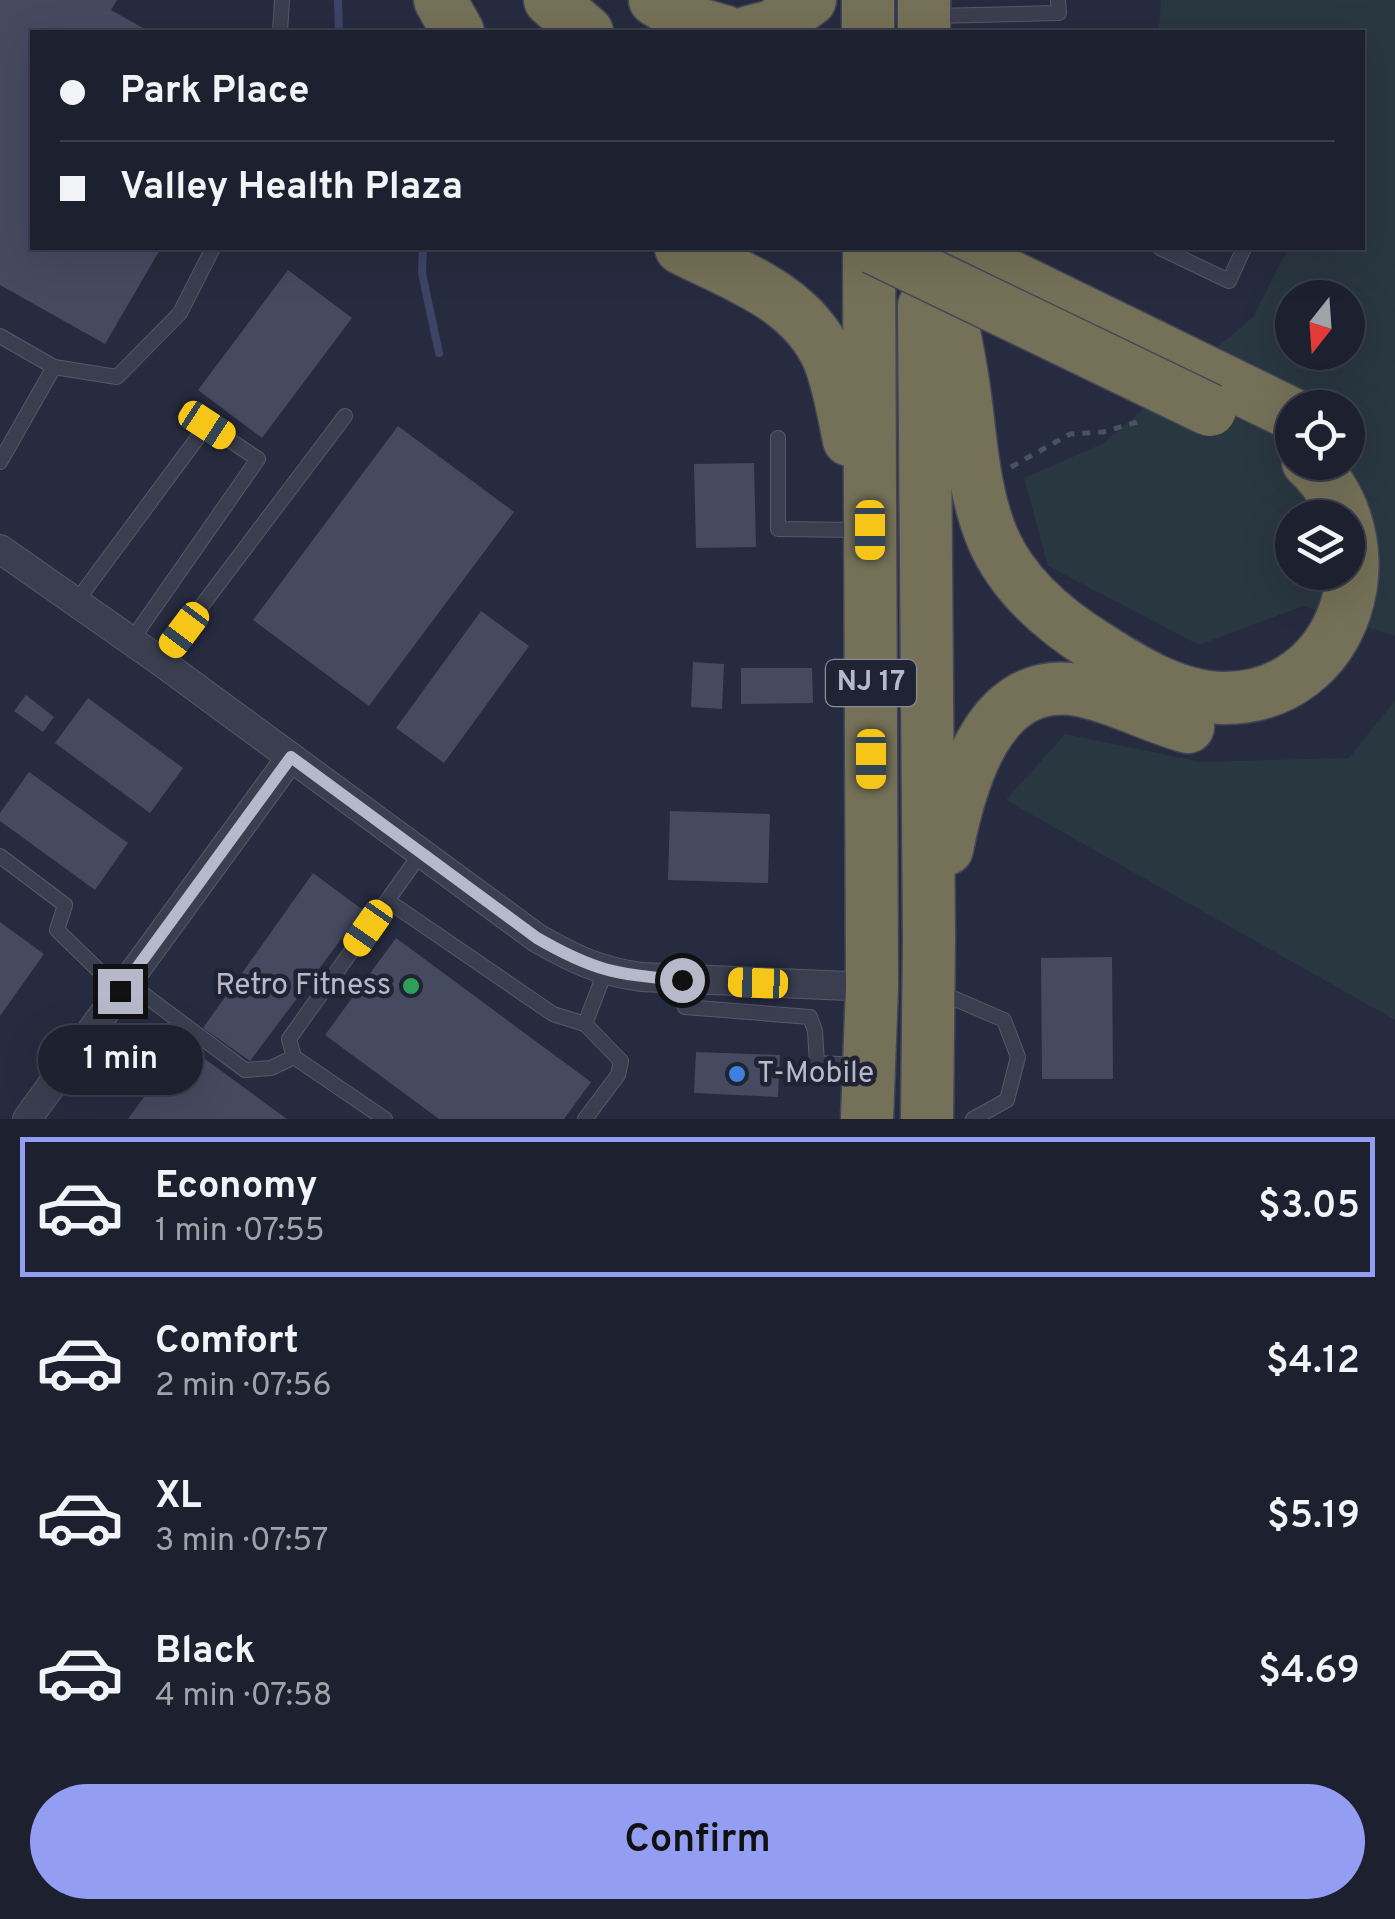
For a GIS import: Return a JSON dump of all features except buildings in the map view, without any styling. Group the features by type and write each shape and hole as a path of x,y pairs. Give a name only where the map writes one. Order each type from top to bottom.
{"highway":[{"path":"440,0 457,30"},
{"path":"509,0 542,30"},
{"path":"550,0 585,30"},
{"path":"655,0 695,23 719,30"},
{"path":"755,30 788,19 810,0"},
{"path":"868,0 868,30"},
{"path":"685,250 779,298 808,324 820,342 835,378 870,530"},
{"name":"NJ 17","path":"866,1119 872,988 871,250"},
{"path":"876,250 1217,395 1275,410"},
{"name":"NJ 17","path":"924,250 927,1119"},
{"path":"936,250 960,366 979,492 992,539 1014,575 1048,610 1084,639 1135,670 1184,692 1223,698 1244,696 1285,682 1310,665 1338,633 1352,602 1357,569 1346,510 1325,480"},
{"path":"956,250 1217,395 1275,439"},
{"path":"929,963 956,803 984,738 1016,702 1034,693 1077,690 1196,729 1242,731 1266,727 1311,708 1348,678 1380,627 1393,563 1391,538 1380,502 1365,474"}],"street":[{"path":"0,549 160,661 537,938 576,961 605,972 670,979 872,988"},
{"path":"27,1119 291,757"}],"lane":[{"path":"280,30 282,0"},
{"path":"924,16 984,7 1058,13 1058,0"},
{"path":"0,336 54,368 118,377 180,313 212,250"},
{"path":"1179,252 1229,281 1243,250"},
{"path":"0,462 54,368"},
{"path":"160,661 345,416"},
{"path":"76,602 207,425 258,459 131,641"},
{"path":"778,438 778,529 870,530"},
{"path":"385,1119 294,1056 290,1040 421,853"},
{"path":"0,856 65,905 57,930 123,986 244,1070 271,1068 294,1056"},
{"path":"388,900 553,1014 585,1024 621,1061 618,1075 585,1119"},
{"path":"929,963 1004,1020 1018,1057 1007,1100 973,1119"},
{"path":"585,1024 605,972"},
{"path":"670,979 685,1007 810,1017 817,1063 866,1066"}],"path":[{"path":"1006,469 1070,434 1104,432 1155,417"}],"shaded area":[{"path":"1161,0 1395,0 1395,636 1303,606 1199,645 1048,566 1024,478 1102,444 1253,317 1287,250 1365,250 1365,30 1156,30"},
{"path":"1395,700 1395,1020 1006,800 1065,734 1200,762 1349,758"}],"waterway":[{"path":"338,0 339,30"},
{"path":"423,250 422,273 439,353"}],"place":[{"name":"Retro Fitness","path":"411,986"},
{"name":"T-Mobile","path":"737,1074"}],"route":[{"path":"120,991 291,757 537,938 576,961 605,972 682,980"}]}
